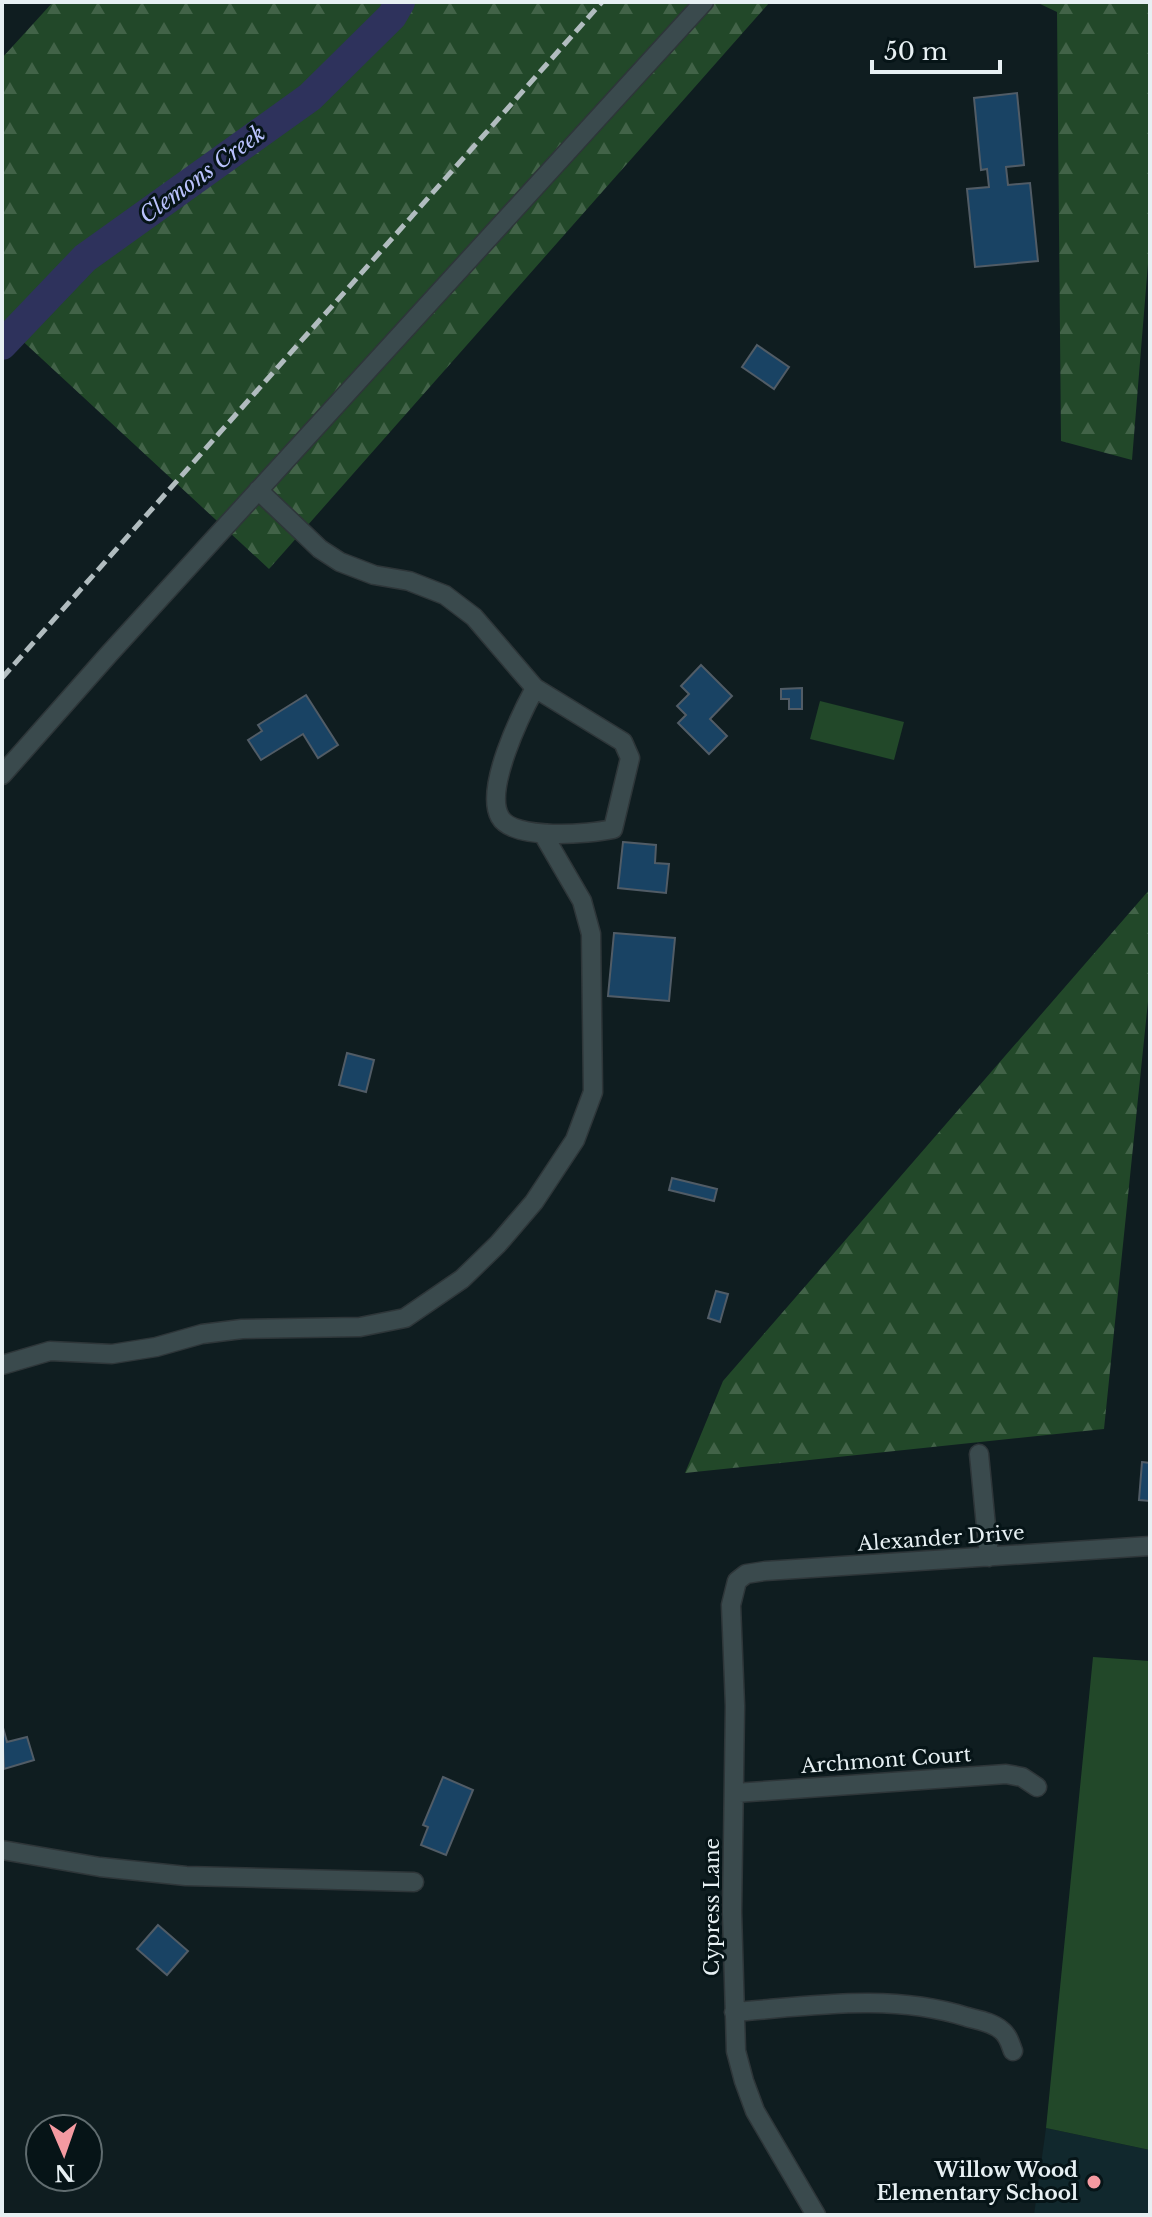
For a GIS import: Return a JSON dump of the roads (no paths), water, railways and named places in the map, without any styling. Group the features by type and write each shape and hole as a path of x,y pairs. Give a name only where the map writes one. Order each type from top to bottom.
{"street":[{"path":"2,775 704,2"},
{"path":"258,490 320,549 340,562 374,575 409,581 445,595 474,617 535,688 623,742 630,758 613,829 592,833 543,834 508,825 498,816 496,790 511,735 535,688"},
{"path":"2,1365 50,1351 112,1354 156,1347 202,1334 242,1329 360,1327 405,1318 471,1271 534,1202 575,1140 593,1092 591,934 582,901 543,834"},
{"path":"979,1454 989,1557"},
{"name":"Alexander Drive","path":"737,1581 746,1574 765,1571 1150,1546"},
{"name":"Cypress Lane","path":"737,1581 731,1605 735,1706 732,1912 736,2051 755,2111 816,2215"},
{"name":"Archmont Court","path":"735,1793 1006,1774 1022,1777 1037,1787"},
{"path":"2,1850 100,1867 186,1876 414,1882"},
{"path":"734,2012 863,2002 914,2004 995,2026 1003,2031 1013,2051"}],"waterway":[{"name":"Clemons Creek","path":"2,345 85,258 310,97 392,16 400,2"}],"railway":[{"path":"2,678 602,2"}],"place":[{"name":"Willow Wood Elementary School","path":"1094,2182"}]}
